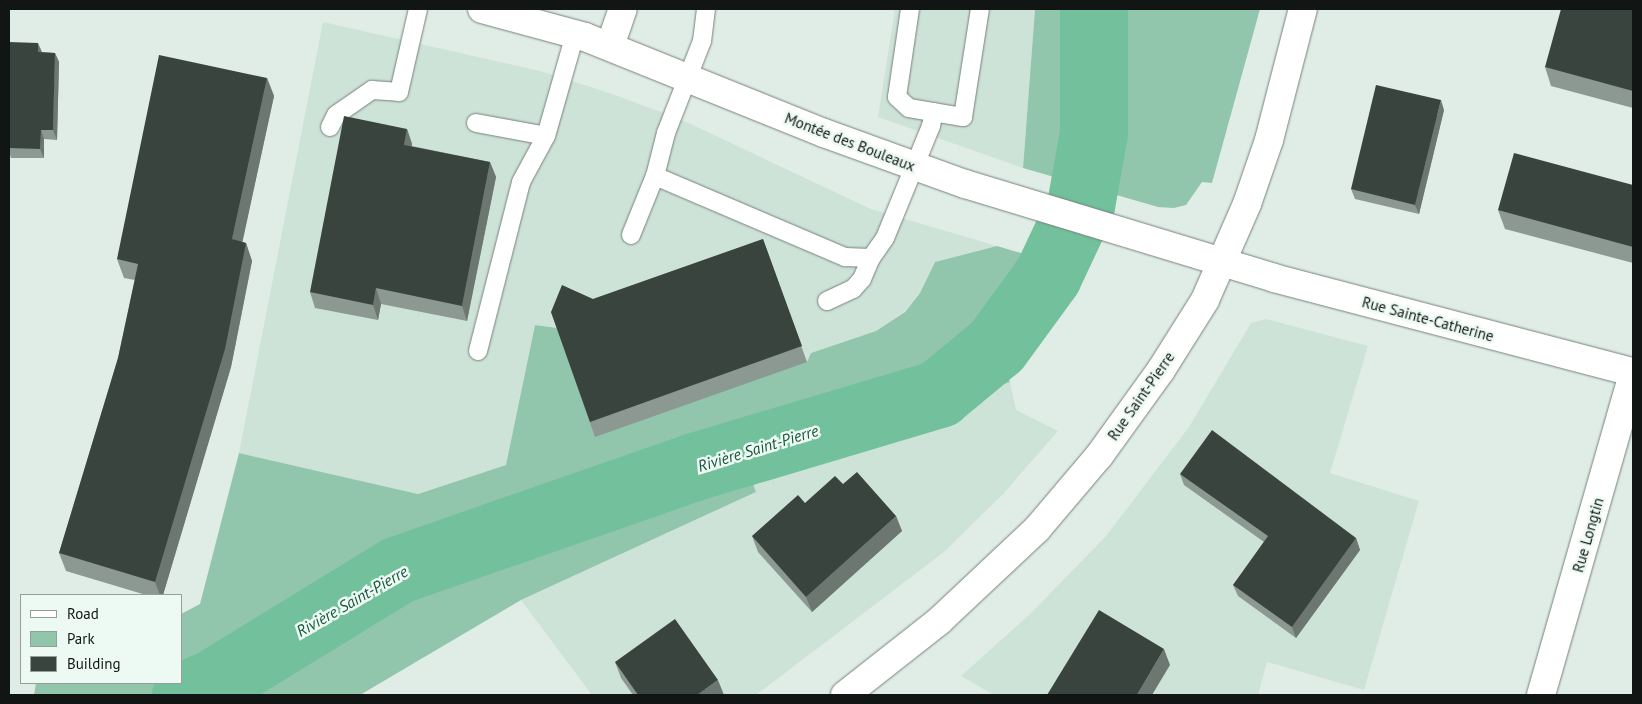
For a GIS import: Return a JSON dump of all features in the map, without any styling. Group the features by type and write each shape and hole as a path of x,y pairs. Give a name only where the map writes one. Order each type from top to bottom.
{"street":[{"name":"Montée des Bouleaux","path":"482,9 575,34 610,46 914,167 1013,199 1224,262"},
{"path":"610,46 623,9"},
{"name":"Rue Saint-Pierre","path":"845,695 964,599 1066,497 1161,370 1204,300 1224,262 1270,140 1303,9"},
{"name":"Rue Sainte-Catherine","path":"1224,262 1329,294 1633,374"},
{"name":"Rue Longtin","path":"1541,695 1633,374"}],"lane":[{"path":"330,127 336,115 372,90 399,92 418,9"},
{"path":"631,235 655,176 666,133 702,41 706,9"},
{"path":"910,9 897,97 909,108 963,117 980,9"},
{"path":"478,351 521,182 546,136 575,34"},
{"path":"827,301 853,289 862,279 871,258 885,238 934,112"},
{"path":"476,123 546,136"},
{"path":"655,176 844,257 871,258"}],"shaded area":[{"path":"895,9 1035,9 1023,168 878,117"},
{"path":"323,22 544,72 615,95 680,119 871,209 997,246 935,262 920,293 904,312 876,331 812,353 807,362 535,325 506,465 418,494 239,453"},
{"path":"1266,319 1368,346 1330,473 1419,501 1364,690 1267,662 1258,695 994,695 961,676 1030,614 1106,536 1189,427 1251,323"},
{"path":"1010,382 1016,410 1058,431 1004,493 944,552 756,695 592,695 521,600 756,492 747,469"}],"green space":[{"path":"1035,9 1260,9 1212,183 1202,182 1186,205 1174,208 1158,207 1023,168"},
{"path":"997,246 1045,260 1039,273 993,337 1010,382 748,469 756,492 521,600 360,695 34,695 36,684 182,684 182,613 200,604 239,453 418,494 506,465 535,325 807,362 811,353 876,331 905,312 920,293 935,262"}],"building":[{"path":"1561,9 1633,9 1633,91 1545,67"},
{"path":"9,42 38,43 38,52 55,53 53,130 41,130 40,149 9,148"},
{"path":"159,55 267,78 232,239 246,243 225,349 155,582 59,553 118,358 138,264 117,259"},
{"path":"1376,85 1441,100 1415,205 1351,189"},
{"path":"344,116 407,129 404,145 490,162 462,306 376,288 373,305 310,292"},
{"path":"1514,153 1633,185 1633,247 1498,210"},
{"path":"763,239 802,346 590,422 551,312 562,285 593,299"},
{"path":"1212,430 1356,538 1292,627 1233,585 1268,536 1180,474"},
{"path":"857,472 896,516 806,597 752,536 798,495 805,503 835,476 843,484"},
{"path":"1099,610 1164,649 1137,695 1047,695"},
{"path":"675,619 718,680 697,695 638,695 615,662"}],"waterway":[{"name":"Rivière Saint-Pierre","path":"186,695 211,685 399,570 698,466 939,394 997,346 1048,276 1081,206 1094,133 1094,9"}]}
